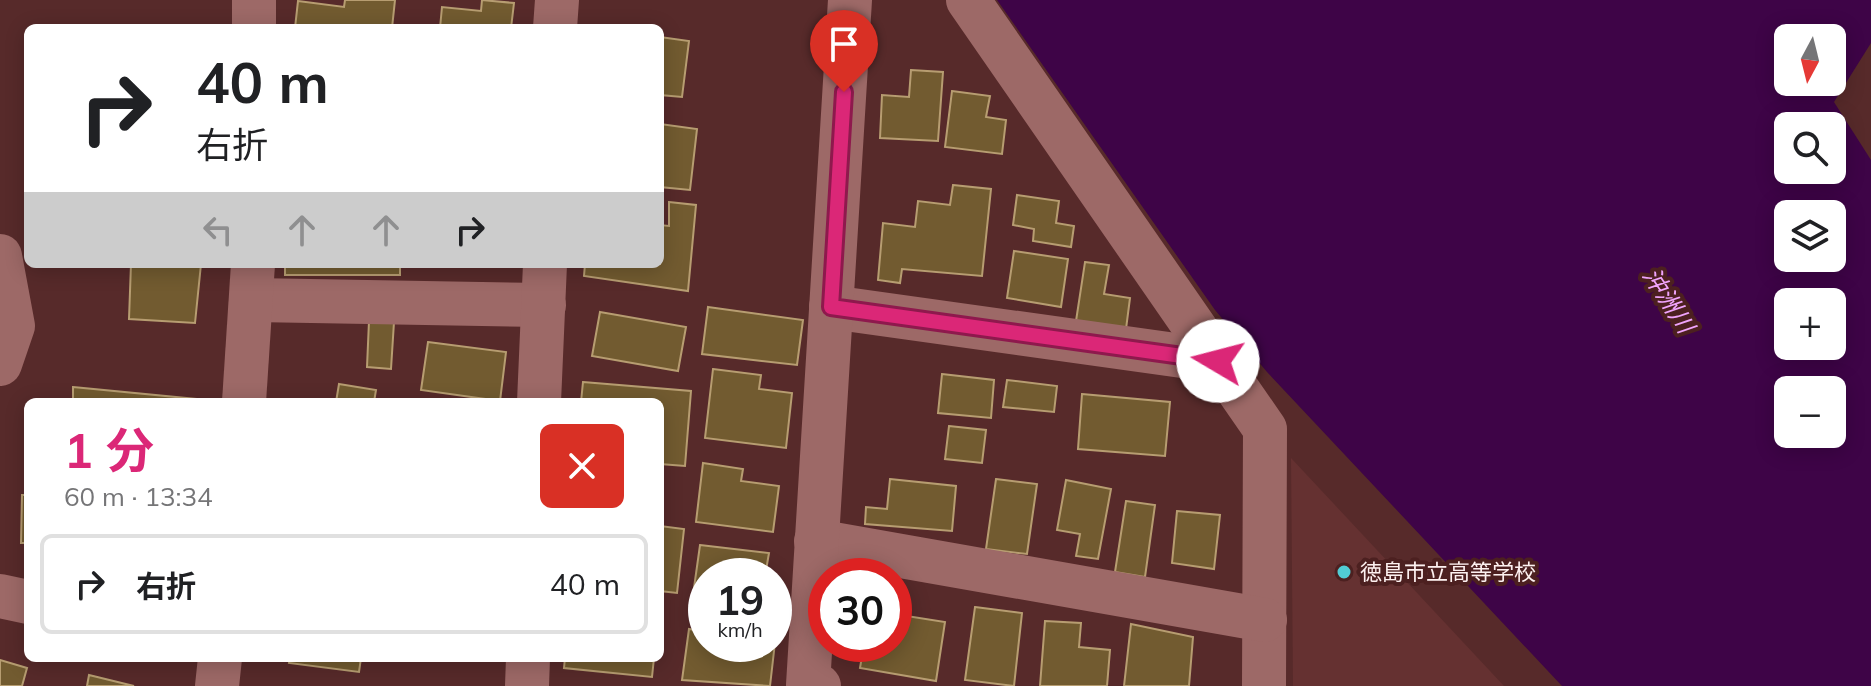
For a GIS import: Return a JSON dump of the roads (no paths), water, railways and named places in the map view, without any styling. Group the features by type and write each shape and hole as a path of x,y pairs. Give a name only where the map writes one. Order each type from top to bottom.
{"street":[{"path":"254,0 254,24"},
{"path":"555,24 557,0"},
{"path":"819,686 808,685 850,0"},
{"path":"968,0 1265,429 1264,686"},
{"path":"0,256 13,326 1,359"},
{"path":"244,398 253,282 544,284 539,398"},
{"path":"831,307 1218,361"},
{"path":"816,541 1265,620"},
{"path":"0,596 24,601"},
{"path":"217,686 220,662"},
{"path":"527,686 528,662"}],"water":[{"name":"沖洲川","path":"997,0 1871,0 1871,43 1846,83 1846,24 1774,24 1774,96 1838,96 1834,102 1840,112 1774,112 1774,184 1846,184 1846,121 1871,160 1871,686 1562,686 1267,372 1215,310"}],"place":[{"name":"徳島市立高等学校","path":"1344,572"}]}
